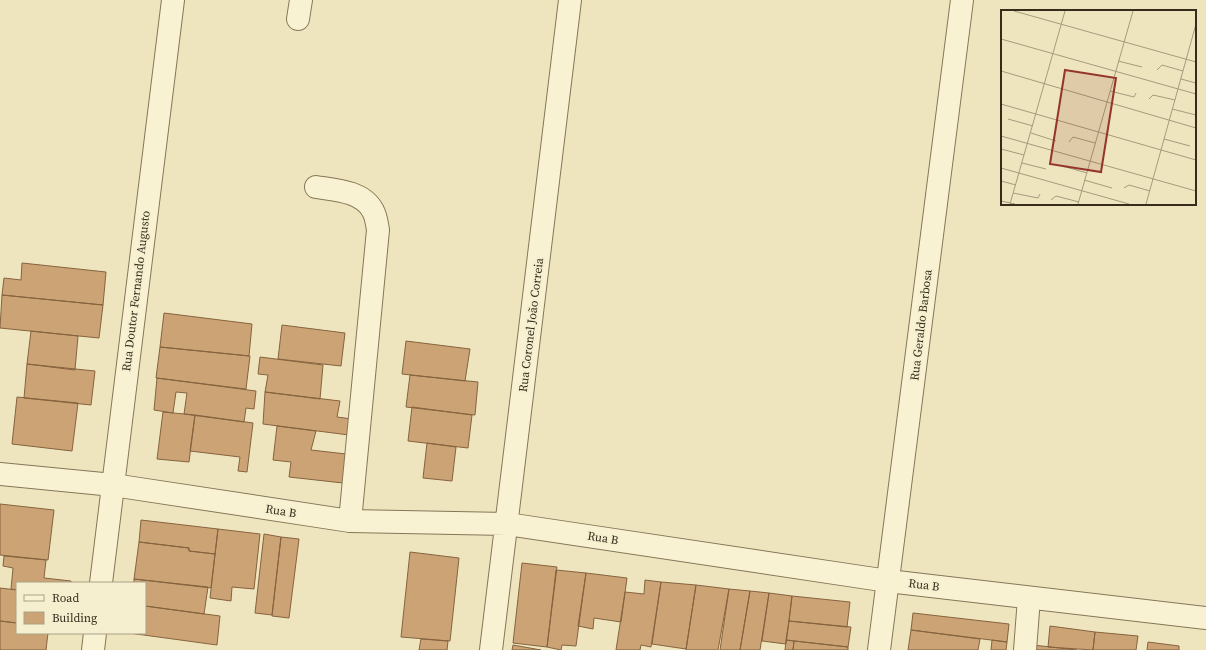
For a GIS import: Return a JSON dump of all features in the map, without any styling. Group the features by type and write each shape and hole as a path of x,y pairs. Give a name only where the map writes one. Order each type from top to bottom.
{"street":[{"name":"Rua Doutor Fernando Augusto","path":"101,582 173,0"},
{"name":"Rua Coronel João Correia","path":"491,650 570,0"},
{"name":"Rua Geraldo Barbosa","path":"879,650 962,0"},
{"path":"316,187 347,192 364,199 373,211 378,230 350,521"},
{"name":"Rua B","path":"0,474 112,485 350,521 507,524 888,581 1206,618"},
{"path":"1024,650 1029,598"},
{"path":"93,650 95,634"}],"building":[{"path":"22,263 106,272 103,305 2,295 4,278 21,280"},
{"path":"2,295 103,305 99,338 0,328"},
{"path":"164,313 252,324 249,356 160,347"},
{"path":"282,325 345,333 341,366 278,359"},
{"path":"31,331 78,336 75,370 27,364"},
{"path":"406,341 470,349 465,381 402,374"},
{"path":"160,347 250,356 246,389 156,378"},
{"path":"260,357 323,365 320,399 265,392 268,375 258,374"},
{"path":"27,364 95,371 91,405 24,398"},
{"path":"410,375 478,382 475,415 406,407"},
{"path":"157,378 256,391 254,409 246,408 244,422 184,414 187,393 176,392 173,413 154,410"},
{"path":"265,392 340,401 337,417 352,419 349,435 263,424"},
{"path":"17,397 78,403 72,451 12,444"},
{"path":"412,407 472,415 468,448 408,441"},
{"path":"163,412 195,415 189,462 157,459"},
{"path":"195,415 253,423 247,472 238,471 240,457 190,451"},
{"path":"277,426 316,431 311,450 346,454 343,483 289,477 291,462 273,460"},
{"path":"427,443 456,447 452,481 423,478"},
{"path":"0,504 54,510 48,560 0,555"},
{"path":"141,520 218,529 215,554 189,551 189,548 139,542"},
{"path":"218,529 260,534 254,589 232,587 231,601 210,598"},
{"path":"264,534 281,537 272,615 255,613"},
{"path":"281,537 299,539 289,618 272,616"},
{"path":"139,542 189,548 189,551 215,554 211,588 134,579"},
{"path":"410,552 459,558 450,641 401,637"},
{"path":"4,556 46,560 44,578 71,582 16,582 16,590 11,589 13,568 3,566"},
{"path":"522,563 557,567 547,647 513,643"},
{"path":"556,570 586,573 576,646 562,645 561,650 547,647"},
{"path":"586,573 627,578 621,622 594,618 593,629 578,626"},
{"path":"134,579 208,587 204,614 146,606 146,582 134,582"},
{"path":"645,580 661,582 651,647 641,645 640,650 616,650 625,592 644,594"},
{"path":"661,582 696,585 686,649 652,644"},
{"path":"696,585 729,589 718,650 686,650"},
{"path":"0,588 16,590 16,623 0,621"},
{"path":"729,589 750,591 740,650 720,650"},
{"path":"750,591 769,593 760,650 740,650"},
{"path":"769,593 792,596 786,644 762,641"},
{"path":"792,596 850,602 847,627 789,621"},
{"path":"146,606 220,616 217,645 136,634 146,634"},
{"path":"913,613 1009,624 1007,642 911,630"},
{"path":"0,621 16,623 16,634 48,634 46,650 0,650"},
{"path":"789,621 851,627 848,647 786,640"},
{"path":"1050,626 1095,632 1093,650 1048,647"},
{"path":"911,630 980,639 978,650 908,650"},
{"path":"1095,632 1138,636 1136,650 1093,650"},
{"path":"421,639 448,641 447,650 419,650"},
{"path":"786,640 794,641 793,650 785,650"},
{"path":"992,640 1007,642 1006,650 991,650"},
{"path":"794,641 848,647 848,650 793,650"},
{"path":"1148,642 1179,646 1179,650 1147,650"},
{"path":"513,645 541,650 512,650"},
{"path":"1033,645 1077,650 1033,650"}]}
